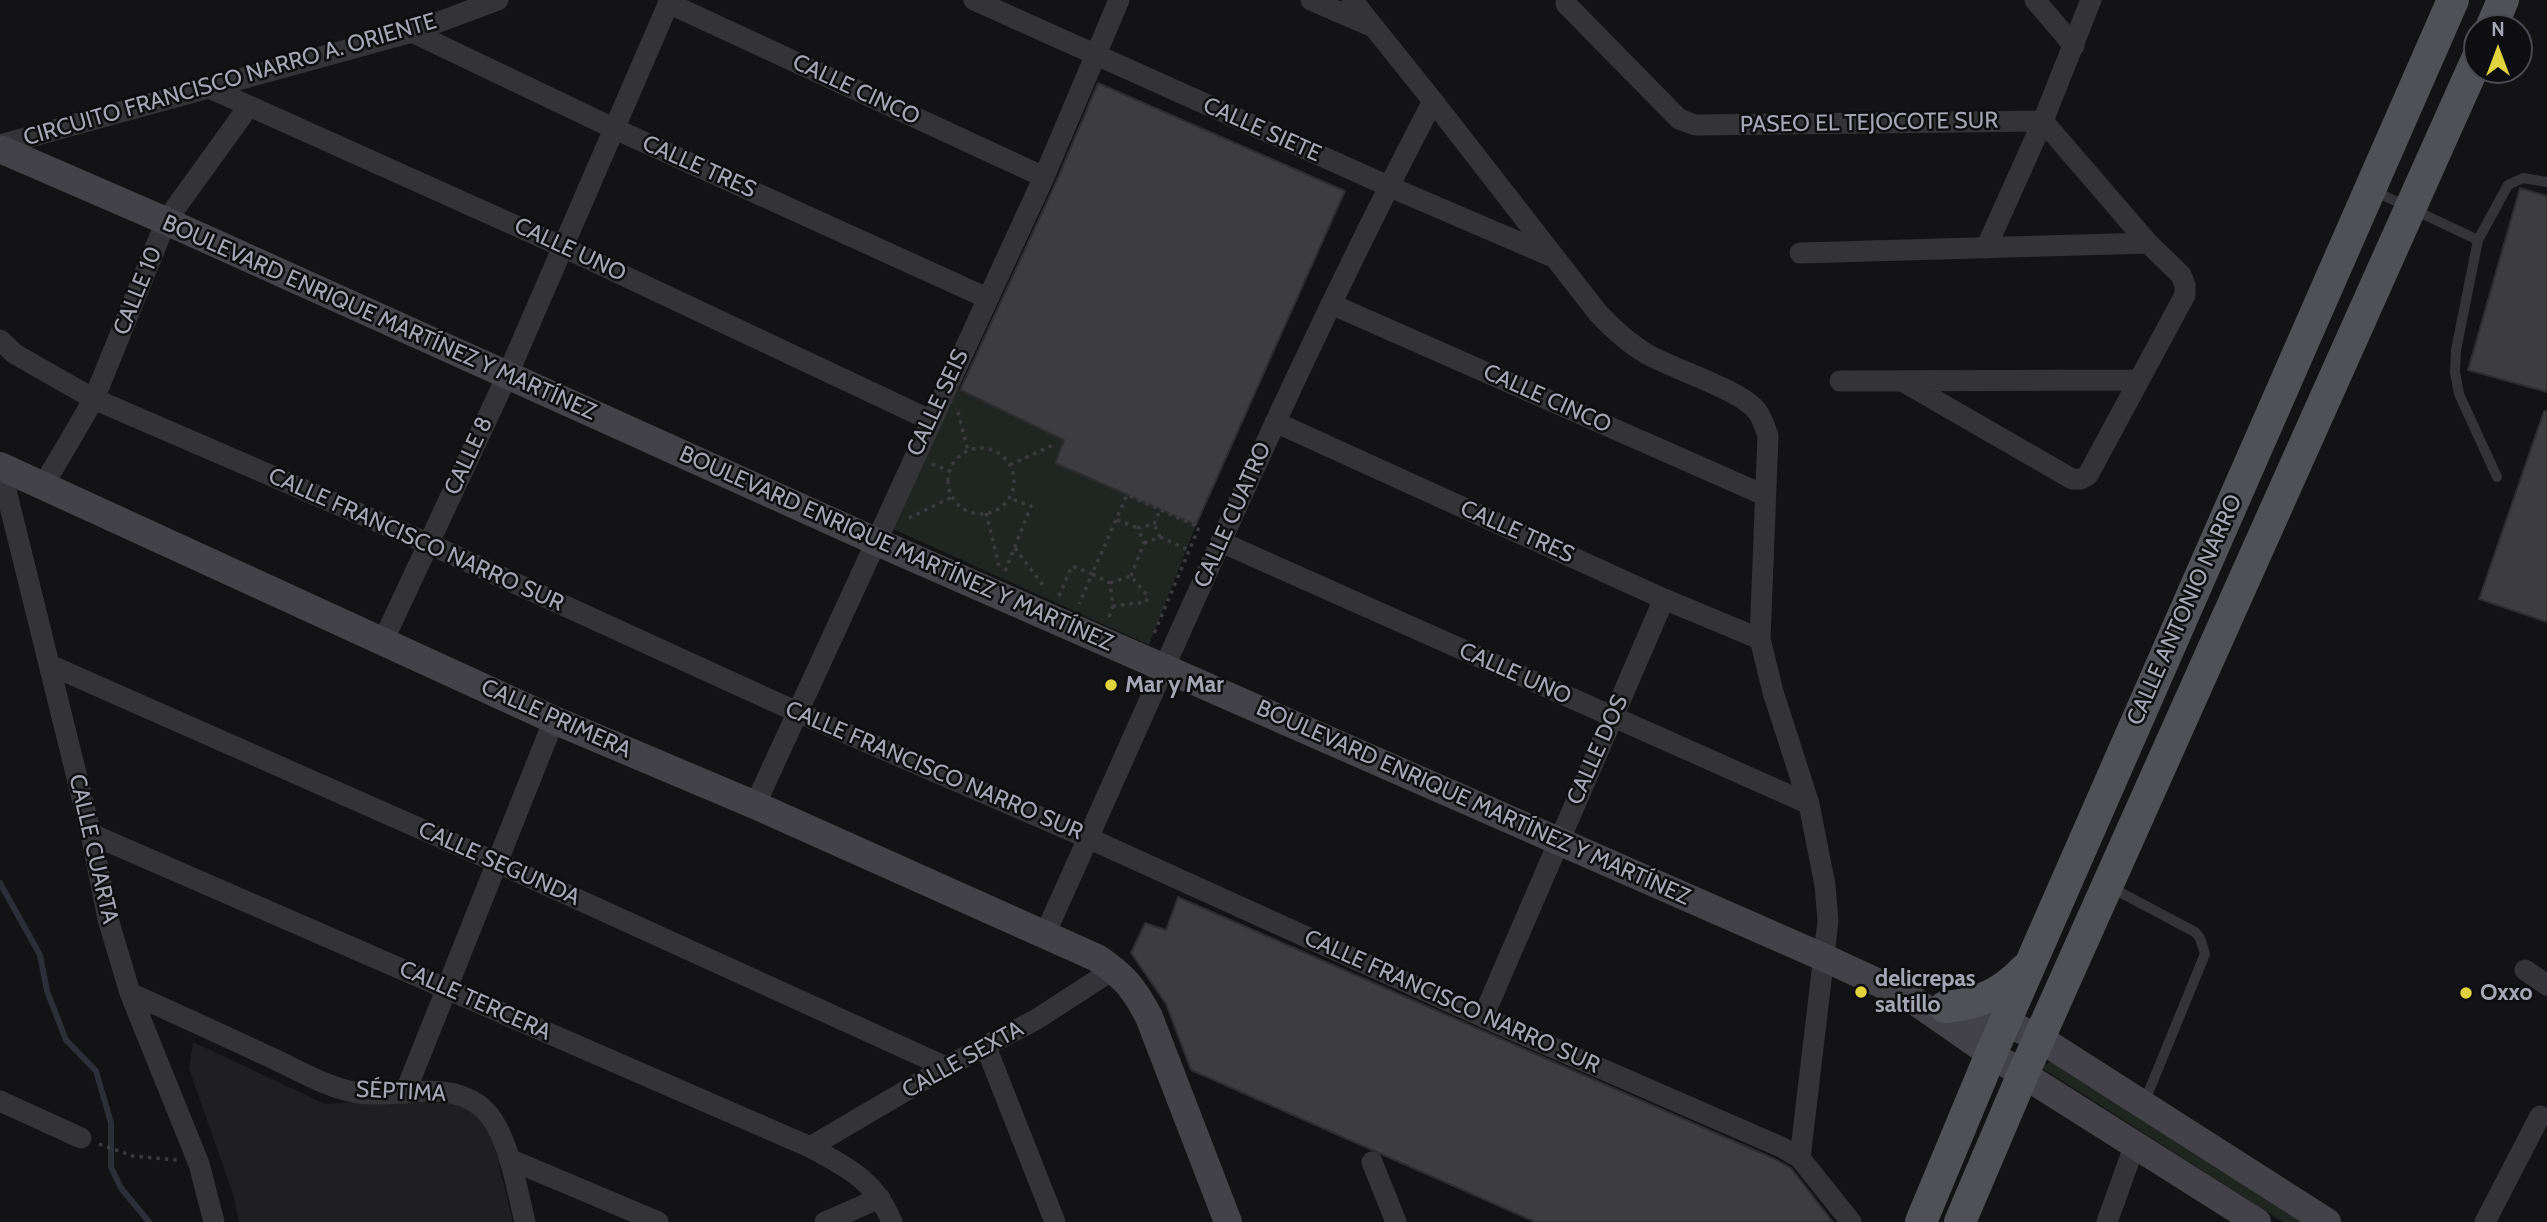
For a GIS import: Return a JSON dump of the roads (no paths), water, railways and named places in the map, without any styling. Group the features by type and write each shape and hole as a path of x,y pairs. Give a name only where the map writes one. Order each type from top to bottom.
{"main road":[{"name":"CALLE ANTONIO NARRO","path":"1921,1222 2004,1023 2453,0"},
{"name":"CALLE ANTONIO NARRO","path":"1960,1222 2023,1074 2465,84"},
{"path":"1945,1006 1971,1004 1986,999 2015,979 2030,964"}],"street":[{"name":"CIRCUITO FRANCISCO NARRO A. ORIENTE","path":"0,147 207,87 412,32 498,0"},
{"name":"CALLE SIETE","path":"974,0 1388,186 1552,256"},
{"name":"CALLE SEIS","path":"755,805 1044,177 1119,0"},
{"path":"1311,0 1369,25"},
{"path":"1352,0 1598,313 1622,337 1648,355 1742,399 1756,409 1765,424 1768,436 1760,639 1773,692 1809,804 1825,885 1828,921 1800,1158"},
{"name":"PASEO EL TEJOCOTE SUR","path":"1566,0 1566,4 1679,119 1695,125 2043,121"},
{"path":"2035,0 2074,46"},
{"path":"1986,248 2043,121 2091,0"},
{"name":"CALLE 8","path":"383,641 507,376 669,2"},
{"name":"CALLE CINCO","path":"669,2 1044,177"},
{"name":"CALLE TRES","path":"412,32 613,128 987,298"},
{"name":"CALLE UNO","path":"207,87 564,247 930,420"},
{"name":"CALLE CUATRO","path":"1045,934 1088,838 1156,656 1221,542 1331,304 1433,101"},
{"name":"CALLE 10","path":"43,486 94,399 166,221 249,106"},
{"path":"1902,381 2072,479 2081,479 2088,475 2185,295 2185,285 2180,275 2148,243 2043,121"},
{"name":"BOULEVARD ENRIQUE MARTÍNEZ Y MARTÍNEZ","path":"0,147 876,541 1156,656 1558,841 1909,997 1991,1054 2135,1144 2240,1217"},
{"path":"1800,253 2148,243"},
{"name":"CALLE CINCO","path":"1331,304 1764,495"},
{"name":"CALLE FRANCISCO NARRO SUR","path":"0,340 15,354 94,399 428,543 797,712 1088,838 1482,1017 1781,1147 1800,1158 1851,1222"},
{"path":"1840,381 2138,380"},
{"name":"CALLE TRES","path":"1275,422 1760,639"},
{"name":"CALLE PRIMERA","path":"0,466 554,720 755,805 1097,958 1126,979 1149,1017 1228,1222"},
{"name":"CALLE CUARTA","path":"0,466 91,834 108,919 130,993 199,1164 214,1222"},
{"name":"CALLE UNO","path":"1221,542 1809,804"},
{"name":"CALLE DOS","path":"1482,1017 1664,598"},
{"name":"CALLE SEGUNDA","path":"50,665 498,863 946,1067"},
{"path":"405,1093 554,720"},
{"name":"CALLE TERCERA","path":"91,834 810,1147 856,1173 871,1185 892,1222"},
{"name":"CALLE SEXTA","path":"810,1147 946,1067 1037,1019 1114,969"},
{"path":"2525,970 2547,985"},
{"name":"SÉPTIMA","path":"130,993 336,1087 376,1094 447,1092 480,1106 496,1123 509,1159 525,1222"},
{"name":"BOULEVARD ENRIQUE MARTÍNEZ Y MARTÍNEZ","path":"1909,997 2004,1023 2039,1038 2327,1222"},
{"path":"986,1046 1055,1222"},
{"path":"0,1101 81,1138"},
{"path":"2485,1222 2540,1116"},
{"path":"2107,1222 2135,1144"},
{"path":"509,1159 658,1222"},
{"path":"1372,1162 1396,1222"},
{"path":"825,1222 880,1198"}],"lane":[{"path":"2497,477 2459,394 2455,372 2456,351 2478,240 2508,185 2523,178 2547,182"},
{"path":"2369,188 2478,240"},
{"path":"2107,886 2195,932 2204,946 2204,954 2144,1104"}],"waterway":[{"path":"0,883 40,955 47,991 66,1040 96,1071 111,1123 111,1167 121,1188 149,1222"}],"place":[{"name":"Mar y Mar","path":"1111,685"},
{"name":"delicrepas saltillo","path":"1861,992"},
{"name":"Oxxo","path":"2466,993"}]}
